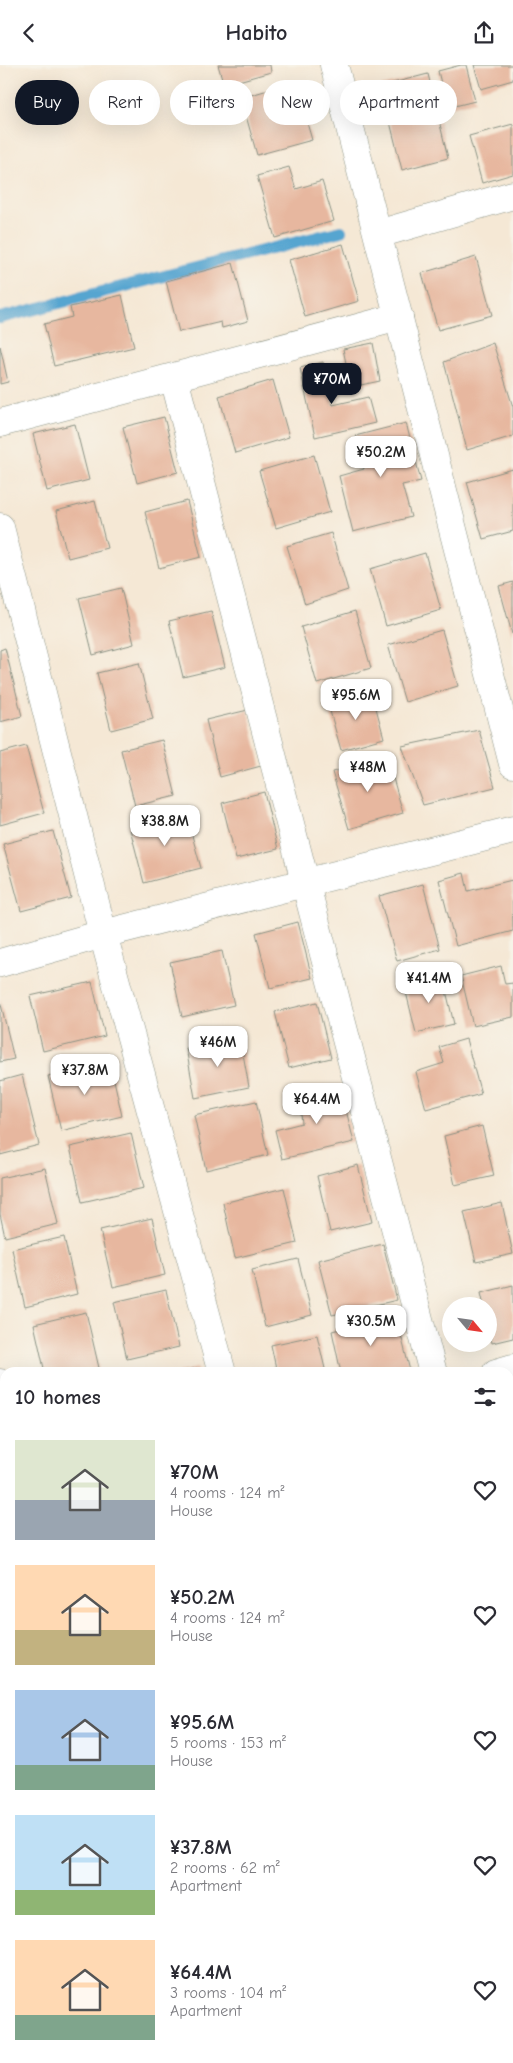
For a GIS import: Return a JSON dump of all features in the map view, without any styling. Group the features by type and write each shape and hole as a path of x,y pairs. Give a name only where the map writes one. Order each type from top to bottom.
{"street":[{"path":"334,65 513,764"},
{"path":"378,234 513,195"},
{"path":"0,423 399,317"},
{"path":"174,378 431,1367"},
{"path":"0,527 103,935 220,1367"},
{"path":"0,963 513,830"}],"building":[{"path":"218,65 270,65 271,72 242,80 222,80"},
{"path":"466,65 475,101 457,106 457,80 440,80 438,71"},
{"path":"474,65 513,65 513,80 481,89"},
{"path":"428,74 429,80 404,80"},
{"path":"263,91 263,125 308,125 312,140 257,155 249,125 253,125 253,94"},
{"path":"513,124 513,174 482,183 469,136"},
{"path":"391,125 440,125 448,158 402,170"},
{"path":"289,167 296,189 322,181 334,221 275,238 257,176"},
{"path":"343,244 359,301 305,317 289,260"},
{"path":"476,257 492,315 438,330 422,273"},
{"path":"233,263 248,321 222,328 221,322 179,332 166,281"},
{"path":"122,295 134,347 54,366 44,324 72,317 70,307"},
{"path":"373,343 380,381 351,387 343,349"},
{"path":"493,343 513,407 513,436 467,450 444,362"},
{"path":"0,346 8,382 0,384"},
{"path":"323,362 333,405 368,397 375,423 315,437 300,368"},
{"path":"273,380 289,437 235,453 219,396"},
{"path":"164,417 178,472 137,483 123,427"},
{"path":"406,423 421,481 402,485 411,517 353,532 339,476 364,469 355,436"},
{"path":"75,424 89,480 47,491 33,434"},
{"path":"314,455 330,512 276,528 259,471"},
{"path":"513,469 513,531 483,539 467,482"},
{"path":"95,501 107,548 68,558 56,511"},
{"path":"187,501 201,557 159,568 145,512"},
{"path":"331,533 348,590 305,604 287,546"},
{"path":"425,553 441,610 386,626 370,569"},
{"path":"513,582 513,634 512,634 499,586"},
{"path":"121,588 134,644 93,655 79,598"},
{"path":"211,611 225,667 183,677 169,621"},
{"path":"355,611 371,668 317,684 301,627"},
{"path":"442,630 458,686 405,702 388,645"},
{"path":"5,648 22,716 0,722 0,650"},
{"path":"139,663 153,719 111,730 97,673"},
{"path":"372,693 384,738 341,750 328,704"},
{"path":"248,710 261,766 220,777 206,720"},
{"path":"479,730 495,787 423,805 402,746"},
{"path":"162,740 176,796 135,806 121,750"},
{"path":"26,746 44,813 0,825 0,753"},
{"path":"387,757 403,813 349,829 332,772"},
{"path":"264,792 278,849 236,859 222,803"},
{"path":"185,810 201,868 144,883 129,825"},
{"path":"53,831 71,898 21,911 3,844"},
{"path":"464,873 468,891 512,880 513,931 456,946 439,880"},
{"path":"423,884 440,949 397,961 379,896"},
{"path":"298,922 312,978 270,988 256,933"},
{"path":"222,951 234,1005 182,1017 170,962"},
{"path":"501,966 505,984 513,983 513,1017 473,1026 461,976"},
{"path":"442,974 454,1024 416,1033 404,984"},
{"path":"92,982 105,1036 43,1051 30,996"},
{"path":"0,1000 14,1059 0,1062"},
{"path":"317,1002 331,1058 289,1068 275,1012"},
{"path":"240,1037 249,1087 195,1098 186,1048"},
{"path":"466,1039 481,1094 426,1109 416,1072 444,1063 439,1047"},
{"path":"110,1062 122,1116 61,1131 48,1076"},
{"path":"22,1075 39,1145 0,1155 0,1081"},
{"path":"340,1086 354,1142 282,1159 275,1130 302,1123 299,1097"},
{"path":"256,1101 268,1155 206,1170 194,1115"},
{"path":"482,1126 494,1176 455,1185 444,1136"},
{"path":"131,1133 144,1188 82,1202 70,1147"},
{"path":"358,1165 372,1222 330,1232 317,1176"},
{"path":"45,1168 58,1224 5,1237 0,1214 0,1178"},
{"path":"284,1188 297,1243 235,1258 223,1203"},
{"path":"502,1203 513,1254 476,1262 464,1212"},
{"path":"152,1218 165,1275 113,1287 100,1230"},
{"path":"64,1237 77,1294 25,1307 12,1249"},
{"path":"383,1244 397,1300 332,1315 318,1260"},
{"path":"298,1259 312,1315 265,1327 252,1270"},
{"path":"513,1285 513,1338 498,1342 498,1297 482,1297 481,1293"},
{"path":"166,1290 179,1347 127,1359 114,1302"},
{"path":"86,1312 99,1367 44,1367 34,1324"},
{"path":"396,1315 409,1367 340,1367 332,1331"},
{"path":"317,1335 325,1367 276,1367 271,1345"}],"waterway":[{"path":"0,318 341,231"}]}
